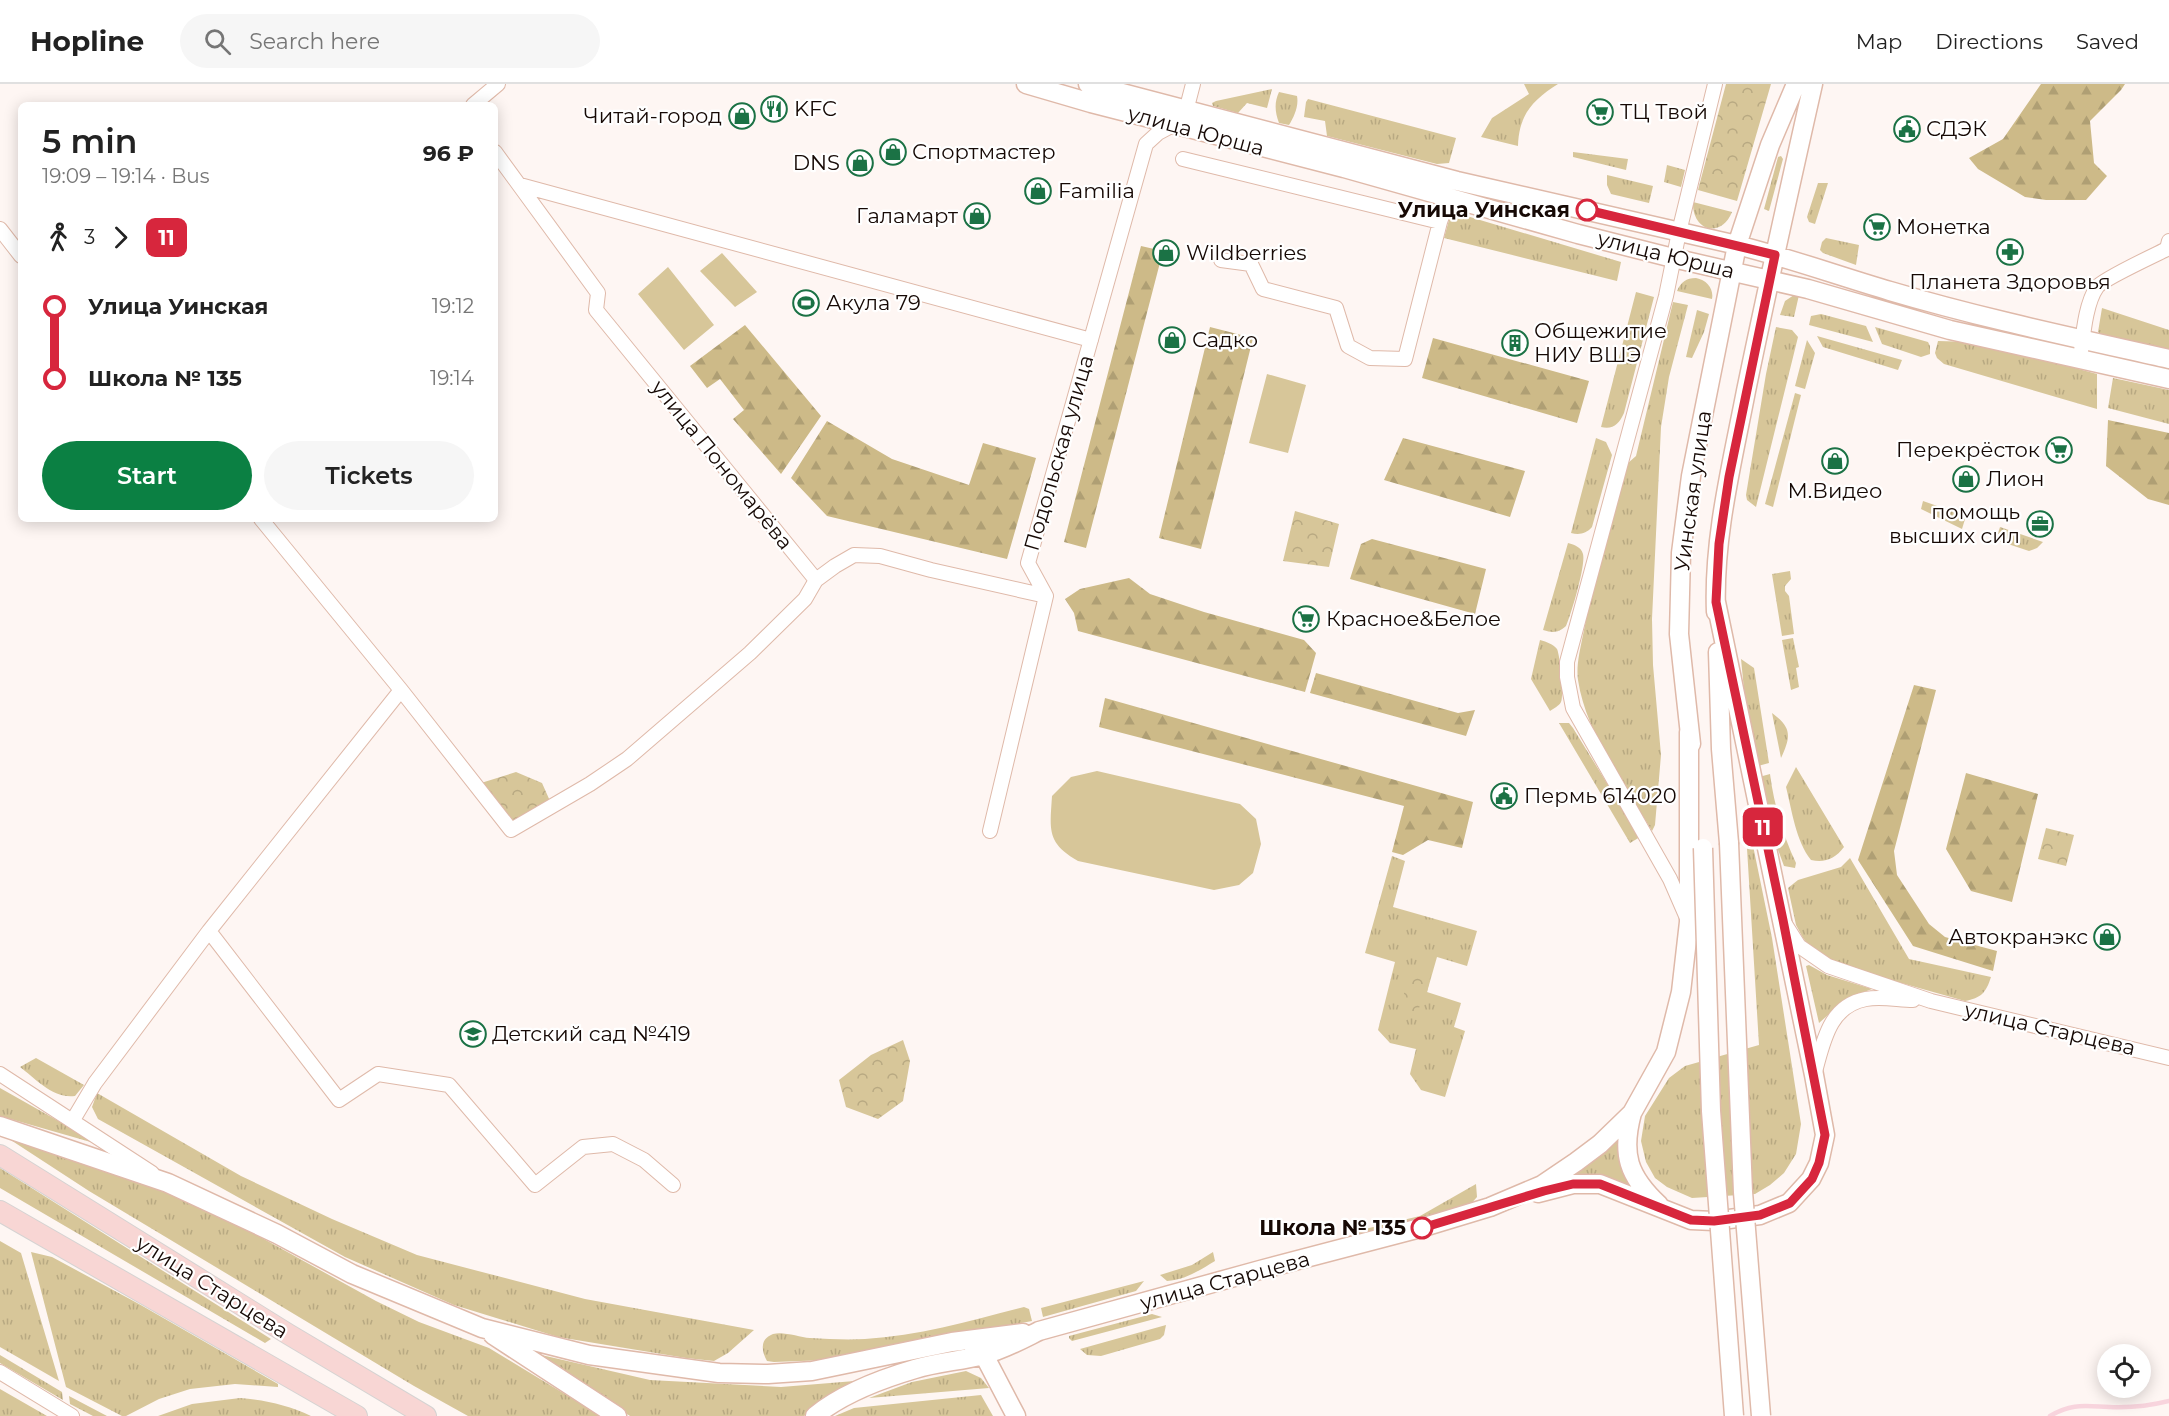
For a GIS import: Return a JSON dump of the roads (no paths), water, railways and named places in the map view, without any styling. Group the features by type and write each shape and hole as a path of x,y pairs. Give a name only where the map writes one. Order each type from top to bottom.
{"main road":[{"name":"улица Юрша","path":"1026,84 1173,125 1453,189 1737,245 1891,292 2083,340 2169,358"},
{"name":"улица Юрша","path":"1088,84 1453,189 1673,258 1808,289 1950,330 2169,379"},
{"name":"Уинская улица","path":"1734,1416 1711,1111 1703,848 1679,634 1681,553 1691,476 1734,272 1737,245 1770,146 1796,84"},
{"name":"Уинская улица","path":"1761,1416 1743,1192 1729,843 1721,749 1716,602 1719,544 1729,477 1813,84"},
{"path":"1173,125 1186,111"},
{"path":"1490,1207 1573,1184 1593,1184 1614,1189 1691,1220 1714,1221 1760,1215 1790,1203 1812,1179 1819,1163 1825,1135 1814,1075 1716,602"},
{"name":"улица Старцева","path":"815,1416 838,1400 916,1368 984,1355 1014,1344 1039,1331 1394,1236 1490,1207 1542,1185 1600,1144 1632,1113 1666,1052 1681,992 1689,922 1689,732"},
{"path":"1632,1113 1626,1149 1631,1168 1641,1185 1663,1209"},
{"path":"0,1126 168,1183 277,1234 352,1274 482,1328 589,1354 719,1373 768,1374 812,1371 952,1342 1039,1331"},
{"name":"улица Старцева","path":"0,1155 288,1334 426,1416"},
{"name":"улица Старцева","path":"0,1211 357,1416"},
{"path":"482,1328 617,1416"},
{"path":"952,1342 984,1355 1016,1416"}],"street":[{"path":"477,102 498,84"},
{"path":"1186,111 1193,84"},
{"path":"1689,922 1665,872 1573,708 1567,677 1570,648 1666,296 1715,84"},
{"name":"Подольская улица","path":"1046,596 1028,563 1146,144 1158,133 1173,125"},
{"name":"улица Пономарёва","path":"498,156 598,293 596,310 816,580"},
{"path":"1183,159 1440,222"},
{"path":"520,185 1091,340"},
{"path":"1221,260 1251,264 1263,289 1336,308 1348,346 1370,358 1405,360 1440,222 1453,189"},
{"path":"0,229 18,252"},
{"path":"2080,359 2092,297 2098,285 2167,249 2169,241"},
{"path":"263,522 401,690 511,830 590,784 627,759 750,653 805,599 816,580 854,555 880,556 1046,596 990,831"},
{"path":"73,1120 95,1083 208,931 401,690"},
{"path":"1783,920 1799,946 1828,966 1930,1001"},
{"path":"208,931 339,1100 378,1074 449,1085 535,1185 583,1147 613,1144 644,1160 673,1185"},
{"path":"1814,1075 1827,1028 1840,1012 1867,999 1930,1001"},
{"name":"улица Старцева","path":"1930,1001 2169,1058"},
{"path":"0,1074 168,1183"},
{"path":"0,1372 72,1416"}],"waterway":[{"path":"2050,1416 2078,1406 2132,1407 2169,1401"}],"place":[{"name":"KFC","path":"774,109"},
{"name":"ТЦ Твой","path":"1600,112"},
{"name":"Читай-город","path":"742,116"},
{"name":"СДЭК","path":"1907,129"},
{"name":"Спортмастер","path":"893,152"},
{"name":"DNS","path":"860,163"},
{"name":"Familia","path":"1038,191"},
{"name":"Улица Уинская","path":"1587,210"},
{"name":"Галамарт","path":"977,216"},
{"name":"Монетка","path":"1877,227"},
{"name":"Планета Здоровья","path":"2010,252"},
{"name":"Wildberries","path":"1166,253"},
{"name":"Акула 79","path":"806,303"},
{"name":"Садко","path":"1172,340"},
{"name":"Общежитие НИУ ВШЭ","path":"1515,343"},
{"name":"Перекрёсток","path":"2059,450"},
{"name":"М.Видео","path":"1835,461"},
{"name":"Лион","path":"1966,479"},
{"name":"помощь высших сил","path":"2040,524"},
{"name":"Красное&Белое","path":"1306,619"},
{"name":"Пермь 614020","path":"1504,796"},
{"name":"Автокранэкс","path":"2107,937"},
{"name":"Детский сад №419","path":"473,1034"},
{"name":"Школа № 135","path":"1422,1228"}]}
